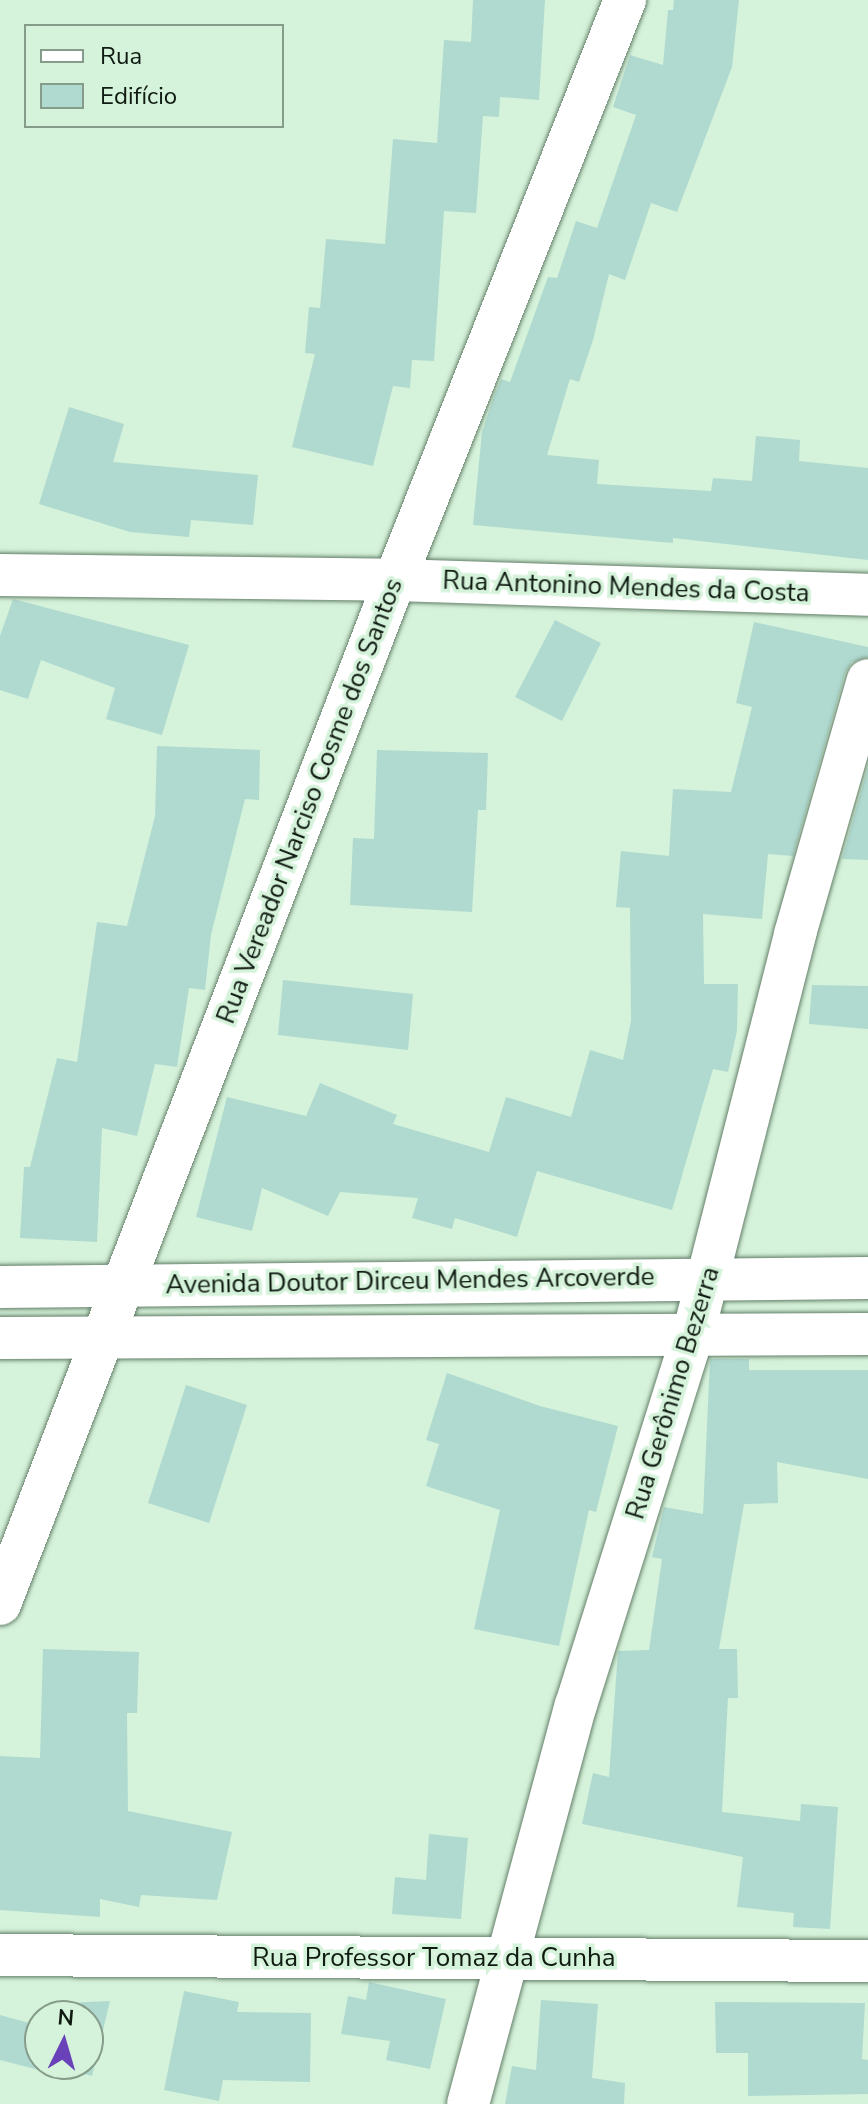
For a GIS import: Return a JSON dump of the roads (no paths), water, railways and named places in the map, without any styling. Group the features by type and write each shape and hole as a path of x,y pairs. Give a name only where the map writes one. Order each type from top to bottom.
{"street":[{"name":"Rua Vereador Narciso Cosme dos Santos","path":"0,1604 395,580 625,0"},
{"name":"Rua Antonino Mendes da Costa","path":"0,575 395,580 868,595"},
{"name":"Rua Gerônimo Bezerra","path":"468,2104 576,1705 694,1331 795,934 868,680"},
{"name":"Avenida Doutor Dirceu Mendes Arcoverde","path":"0,1287 709,1276 868,1278"},
{"name":"Avenida Doutor Dirceu Mendes Arcoverde","path":"0,1338 694,1331 868,1334"},
{"name":"Rua Professor Tomaz da Cunha","path":"0,1955 868,1961"}]}
